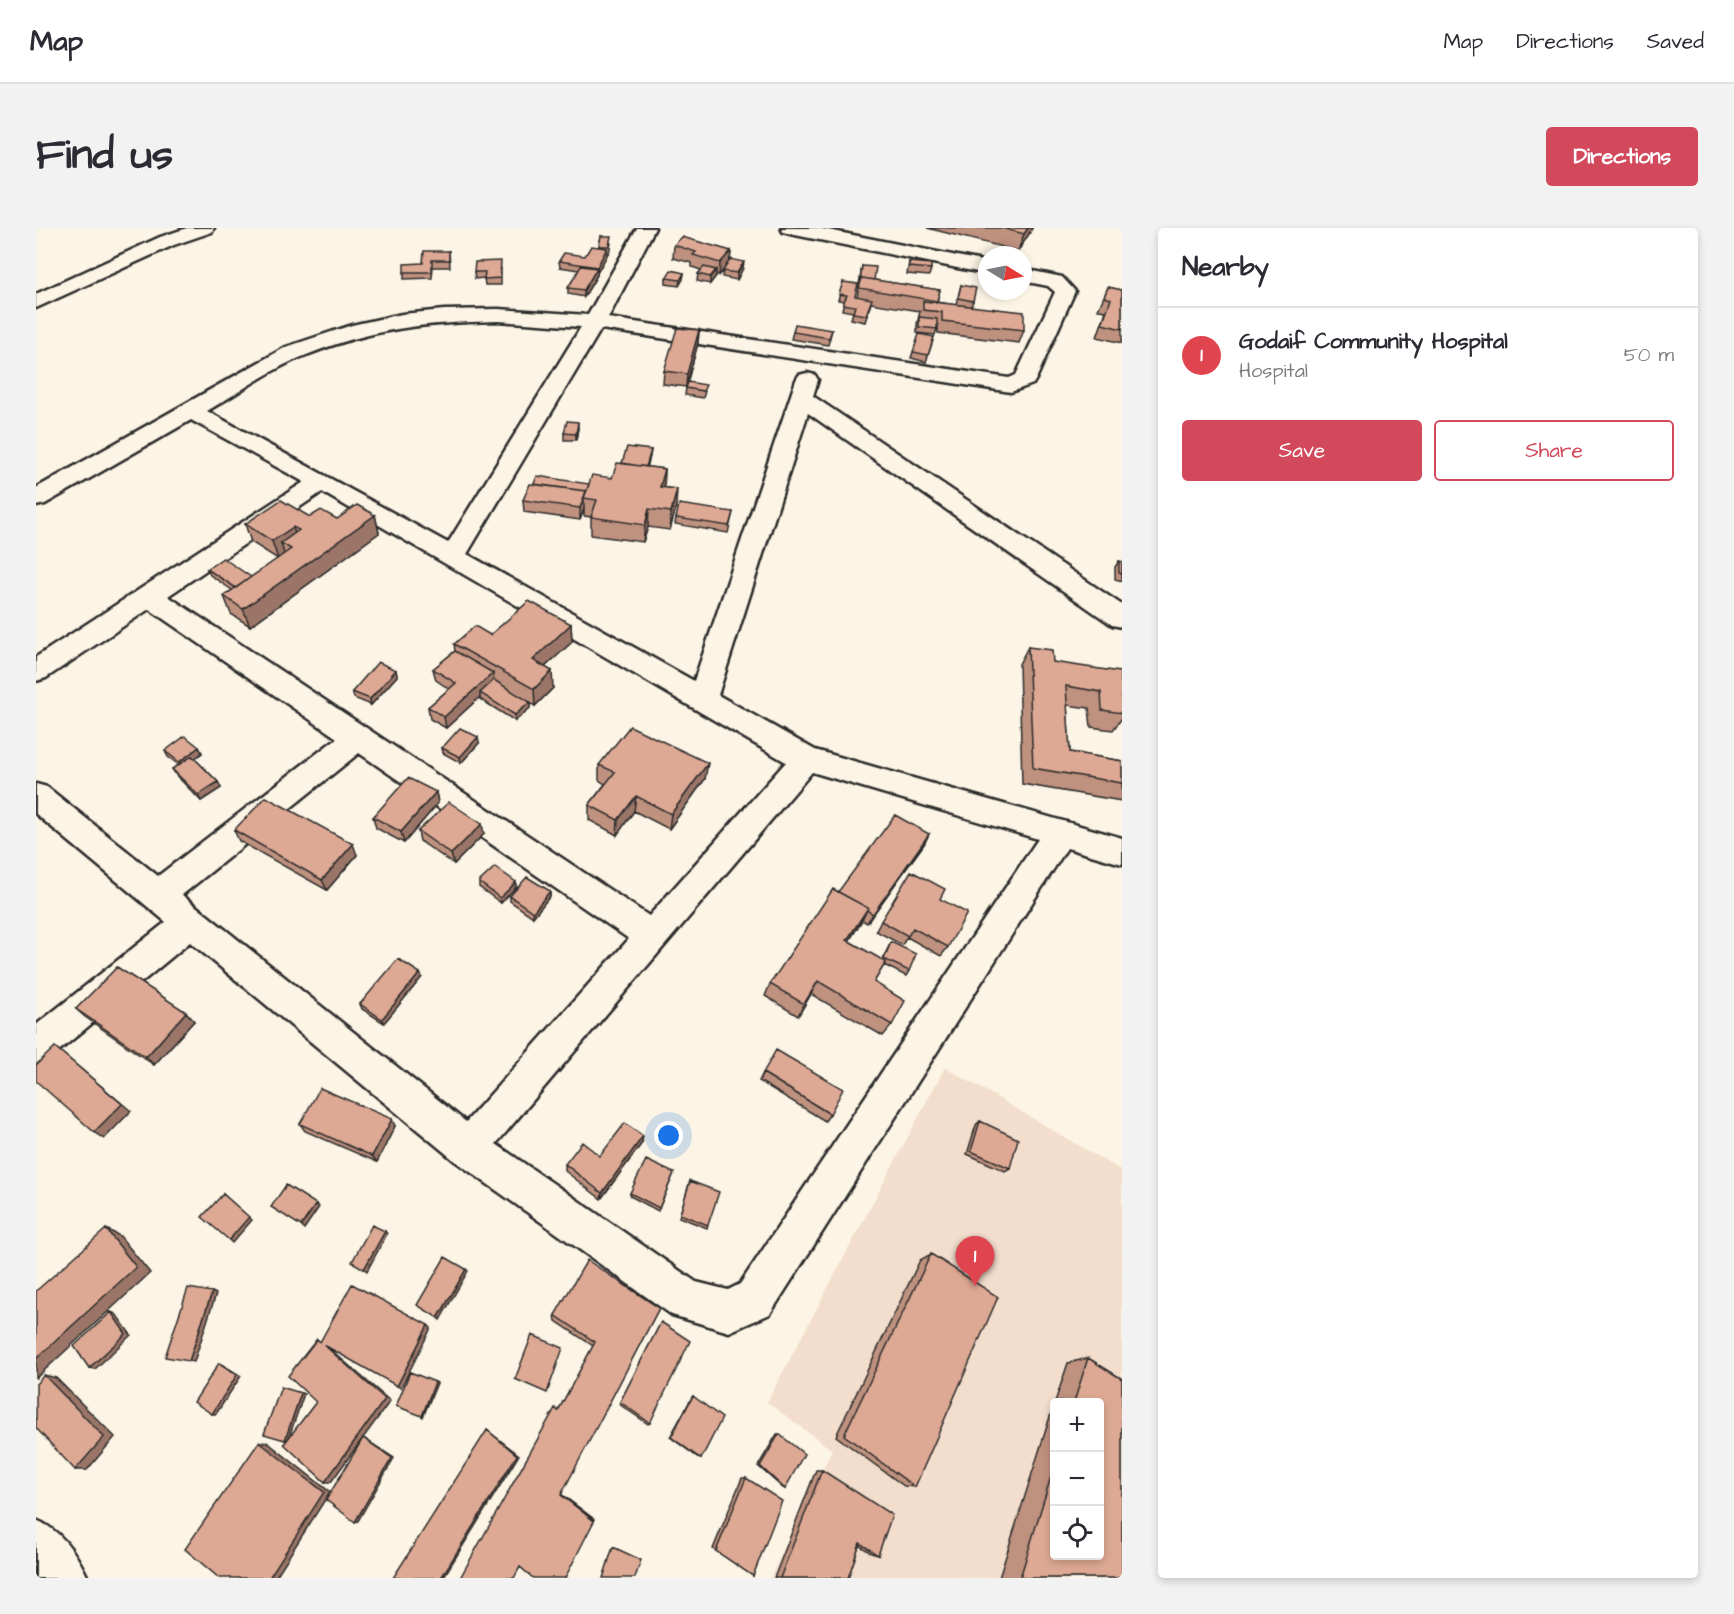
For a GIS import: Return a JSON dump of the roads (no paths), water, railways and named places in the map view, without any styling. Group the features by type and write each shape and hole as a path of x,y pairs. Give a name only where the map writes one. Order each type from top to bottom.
{"street":[{"path":"36,302 167,241 205,228"},
{"path":"453,558 595,322 646,228"},
{"path":"790,228 978,266"},
{"path":"36,498 294,352 359,328 402,320 444,316 498,315 595,322 1011,385 1019,384 1024,380 1065,291 1055,281 1032,277"},
{"path":"702,699 815,355"},
{"path":"801,398 1122,618"},
{"path":"189,410 321,481 806,759 1122,851"},
{"path":"36,671 321,481"},
{"path":"148,595 652,936"},
{"path":"157,896 357,738"},
{"path":"468,1148 806,759"},
{"path":"36,796 468,1148 687,1300 729,1311 754,1299 1059,834"},
{"path":"36,1047 189,922"},
{"path":"36,1543 64,1578"}],"place":[{"name":"Godaif Community Hospital","path":"975,1286"}]}
